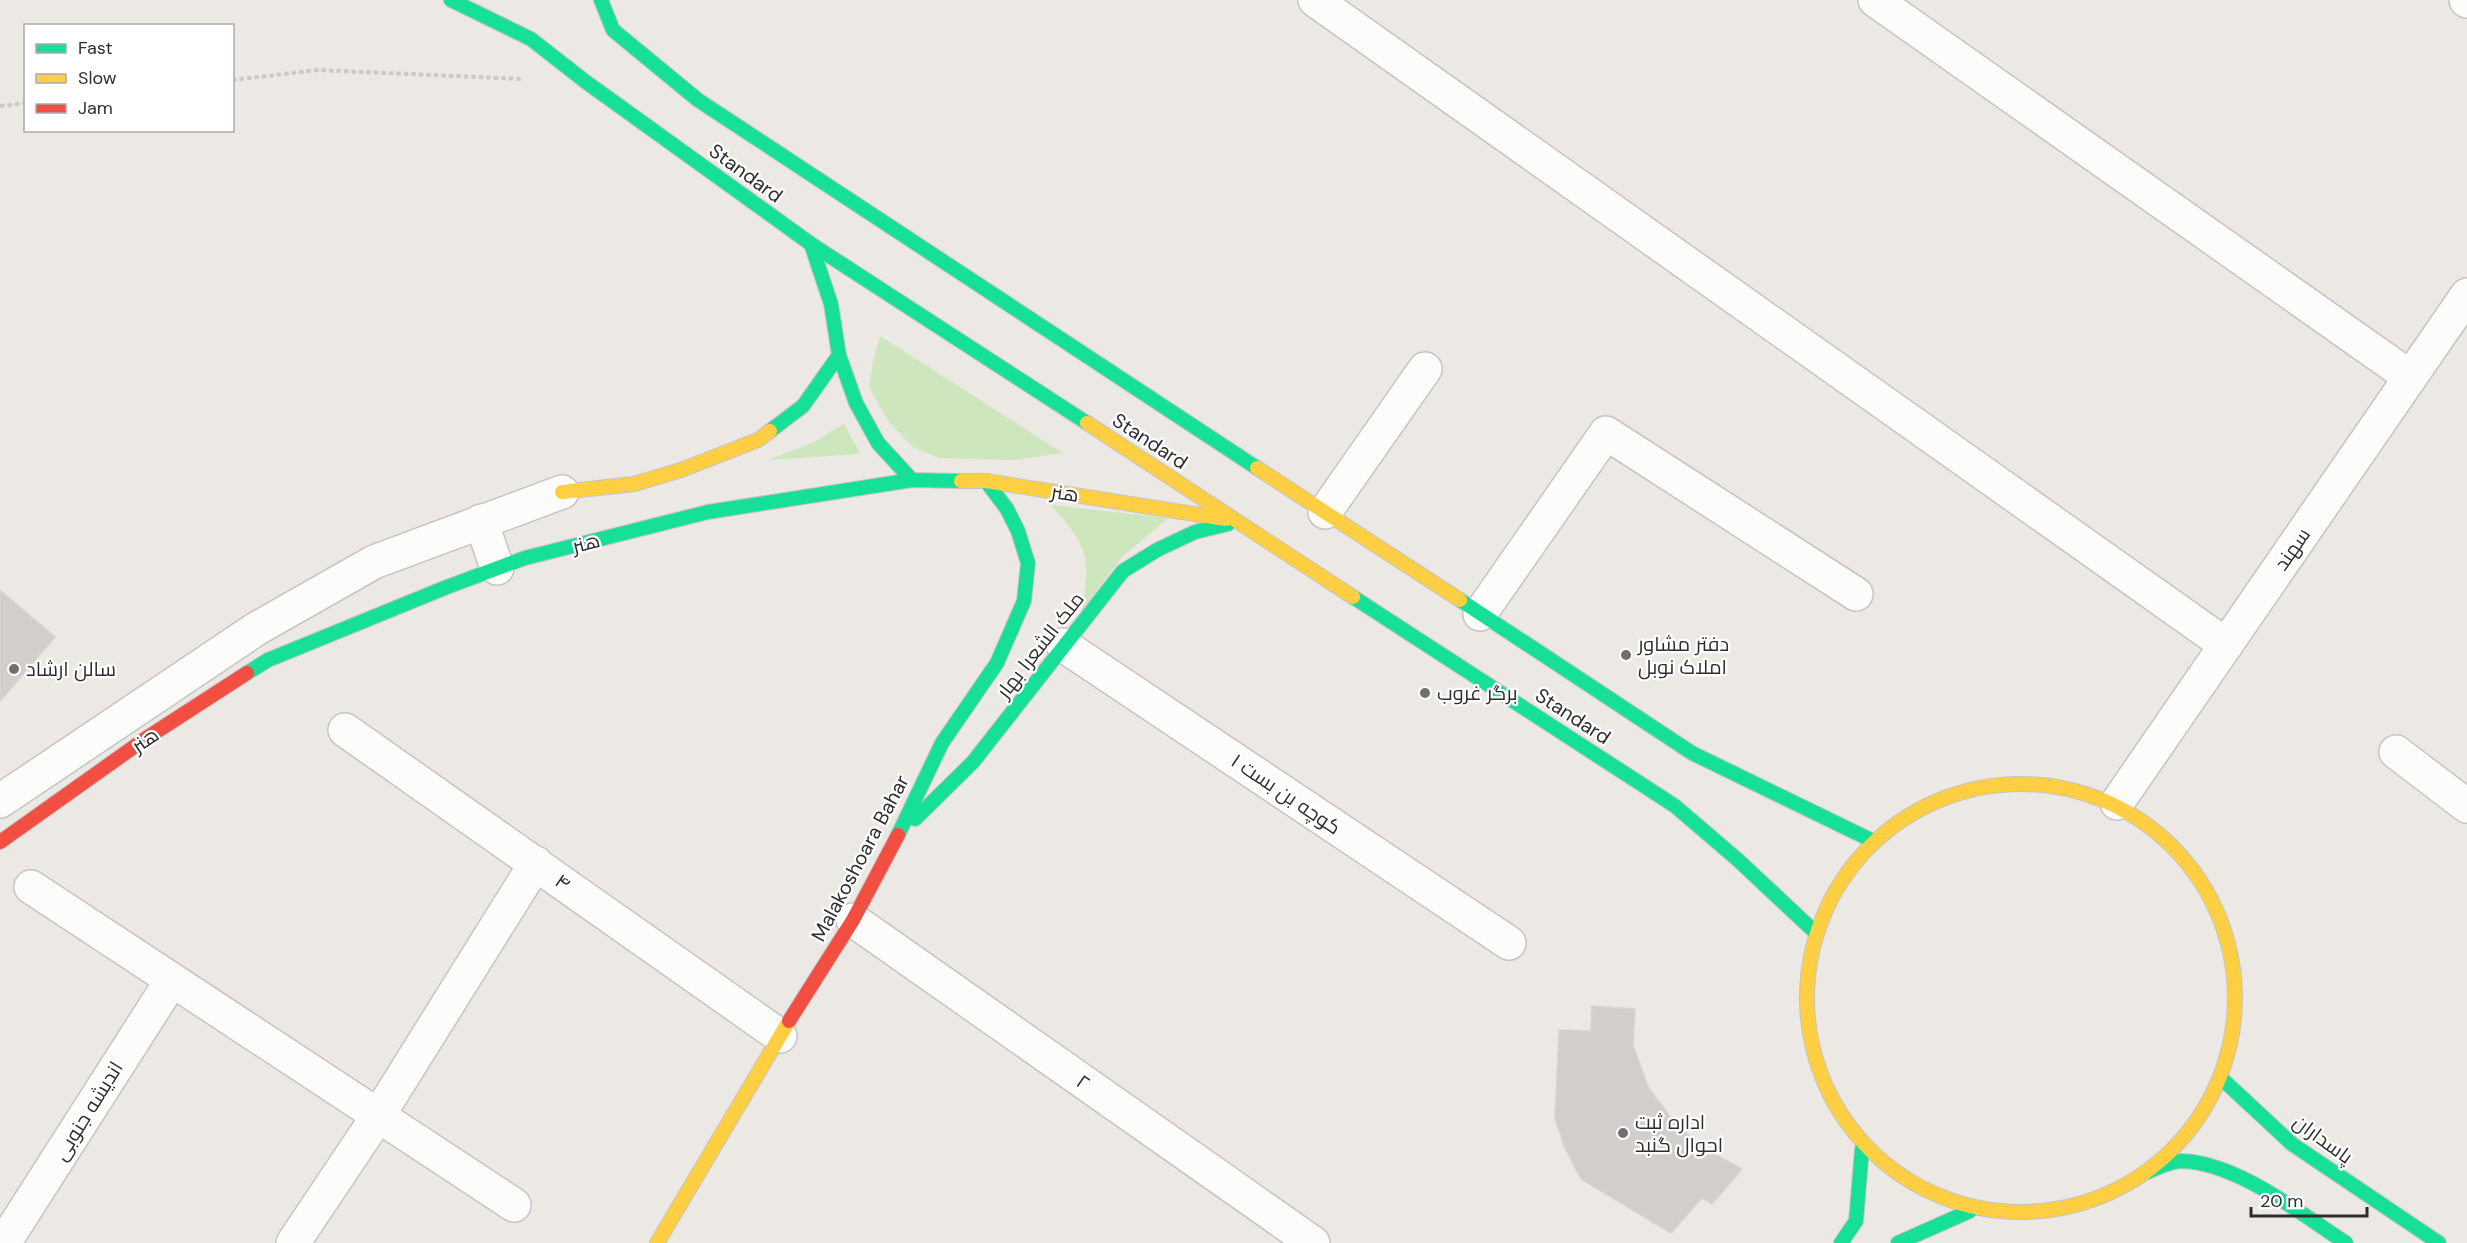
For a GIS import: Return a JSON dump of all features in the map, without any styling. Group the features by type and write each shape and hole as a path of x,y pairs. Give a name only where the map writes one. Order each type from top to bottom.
{"street":[{"name":"Standard","path":"450,0 531,39 586,82 811,244 1675,806 1738,860 1816,933"},
{"name":"Standard","path":"601,0 613,30 698,100 1692,753 1873,841"},
{"path":"1315,0 2226,645"},
{"path":"1875,0 2410,377"},
{"path":"502,10 531,39"},
{"path":"811,244 831,304 839,355 856,403 878,443 912,480"},
{"name":"سهند","path":"2116,803 2467,295"},
{"name":"هنر","path":"0,801 256,629 374,562 562,492 634,484 681,470 758,440 803,406 839,355"},
{"path":"1325,512 1425,369"},
{"path":"1480,614 1606,433 1856,594"},
{"name":"هنر","path":"0,842 146,739 268,660 525,558 708,512 912,480 986,481 1240,522"},
{"name":"Malakoshoara Bahar","path":"657,1243 780,1036 853,920 898,835 942,743 997,663 1024,601 1028,563 1018,531 1007,509 986,481"},
{"path":"482,521 497,568"},
{"name":"ملک الشعرا بهار","path":"898,835 973,762 1024,700 1063,645 1123,571 1157,550 1195,532 1240,522"},
{"name":"کوچه بن بست ۱","path":"1063,645 1509,943"},
{"name":"۴","path":"345,730 780,1036"},
{"path":"2396,752 2467,806"},
{"path":"2143,1174 2189,1132 2221,1078 2236,1016 2232,952 2210,892 2170,841 2116,803 2054,784 1989,784 1926,804 1873,841 1839,883 1816,933 1807,998 1818,1063 1862,1149 1913,1190 1970,1211 2019,1211 2083,1202 2143,1174 2181,1161 2223,1170 2278,1200 2346,1243"},
{"path":"293,1243 378,1116 536,863"},
{"path":"31,887 514,1205"},
{"name":"۲","path":"853,920 1313,1243"},
{"name":"اندیشه جنوبی","path":"5,1241 172,980"},
{"name":"پاسداران","path":"2221,1078 2292,1144 2439,1243"},
{"path":"1841,1243 1856,1221 1862,1149"},
{"path":"1898,1243 1970,1211"}],"path":[{"path":"234,80 318,70 528,79"},
{"path":"0,106 24,103"}],"green space":[{"path":"880,336 1063,453 1014,460 939,458 913,447 888,421 869,387"},
{"path":"844,424 860,454 768,460 812,443"},
{"path":"1051,505 1168,518 1122,557 1082,611 1086,574 1084,553 1074,533"}],"building":[{"name":"سالن ارشاد","path":"0,590 55,637 0,701"},
{"name":"اداره ثبت احوال گنبد","path":"1592,1006 1635,1009 1633,1045 1648,1087 1671,1118 1701,1147 1742,1169 1712,1204 1702,1198 1671,1233 1581,1179 1565,1148 1555,1119 1559,1030 1591,1031"}],"traffic: fast":[{"path":"451,0 531,39 586,82 811,244 1087,423"},
{"path":"601,0 613,30 698,100 1257,468"},
{"path":"770,431 803,406 839,355 831,304 811,244"},
{"path":"839,355 856,403 878,443 912,480"},
{"path":"247,673 268,660 447,587 525,558 708,512 912,480 961,481"},
{"path":"898,835 942,743 997,663 1024,601 1028,563 1018,531 1007,509 986,481"},
{"path":"915,819 973,762 1123,571 1157,550 1195,532 1228,524"},
{"path":"1353,597 1675,806 1738,860 1816,933"},
{"path":"1460,600 1692,753 1873,841"},
{"path":"2221,1078 2292,1144 2439,1243"},
{"path":"1841,1243 1856,1221 1862,1149"},
{"path":"2147,1172 2178,1161 2203,1164 2225,1171 2268,1192 2346,1243"},
{"path":"1898,1243 1970,1211"}],"traffic: slow":[{"path":"1087,423 1353,597"},
{"path":"562,492 634,484 681,470 758,440 770,431"},
{"path":"1257,468 1460,600"},
{"path":"961,481 986,481 1226,519"},
{"path":"2021,784 2063,788 2103,800 2122,809 2157,832 2187,862 2210,897 2219,916 2231,956 2235,998 2231,1040 2219,1080 2210,1099 2187,1134 2157,1164 2122,1187 2103,1196 2063,1208 2021,1212 1979,1208 1939,1196 1920,1187 1885,1164 1855,1134 1832,1099 1823,1080 1811,1040 1807,998 1811,956 1823,916 1832,897 1855,862 1885,832 1920,809 1939,800 1979,788 2021,784"},
{"path":"657,1243 789,1021"}],"traffic: jam":[{"path":"0,842 145,739 247,673"},
{"path":"789,1021 853,920 898,835"}],"place":[{"name":"دفتر مشاور املاک نوبل","path":"1626,655"},
{"name":"سالن ارشاد","path":"14,669"},
{"name":"برگر غروب","path":"1425,693"},
{"name":"اداره ثبت احوال گنبد","path":"1623,1133"}]}
